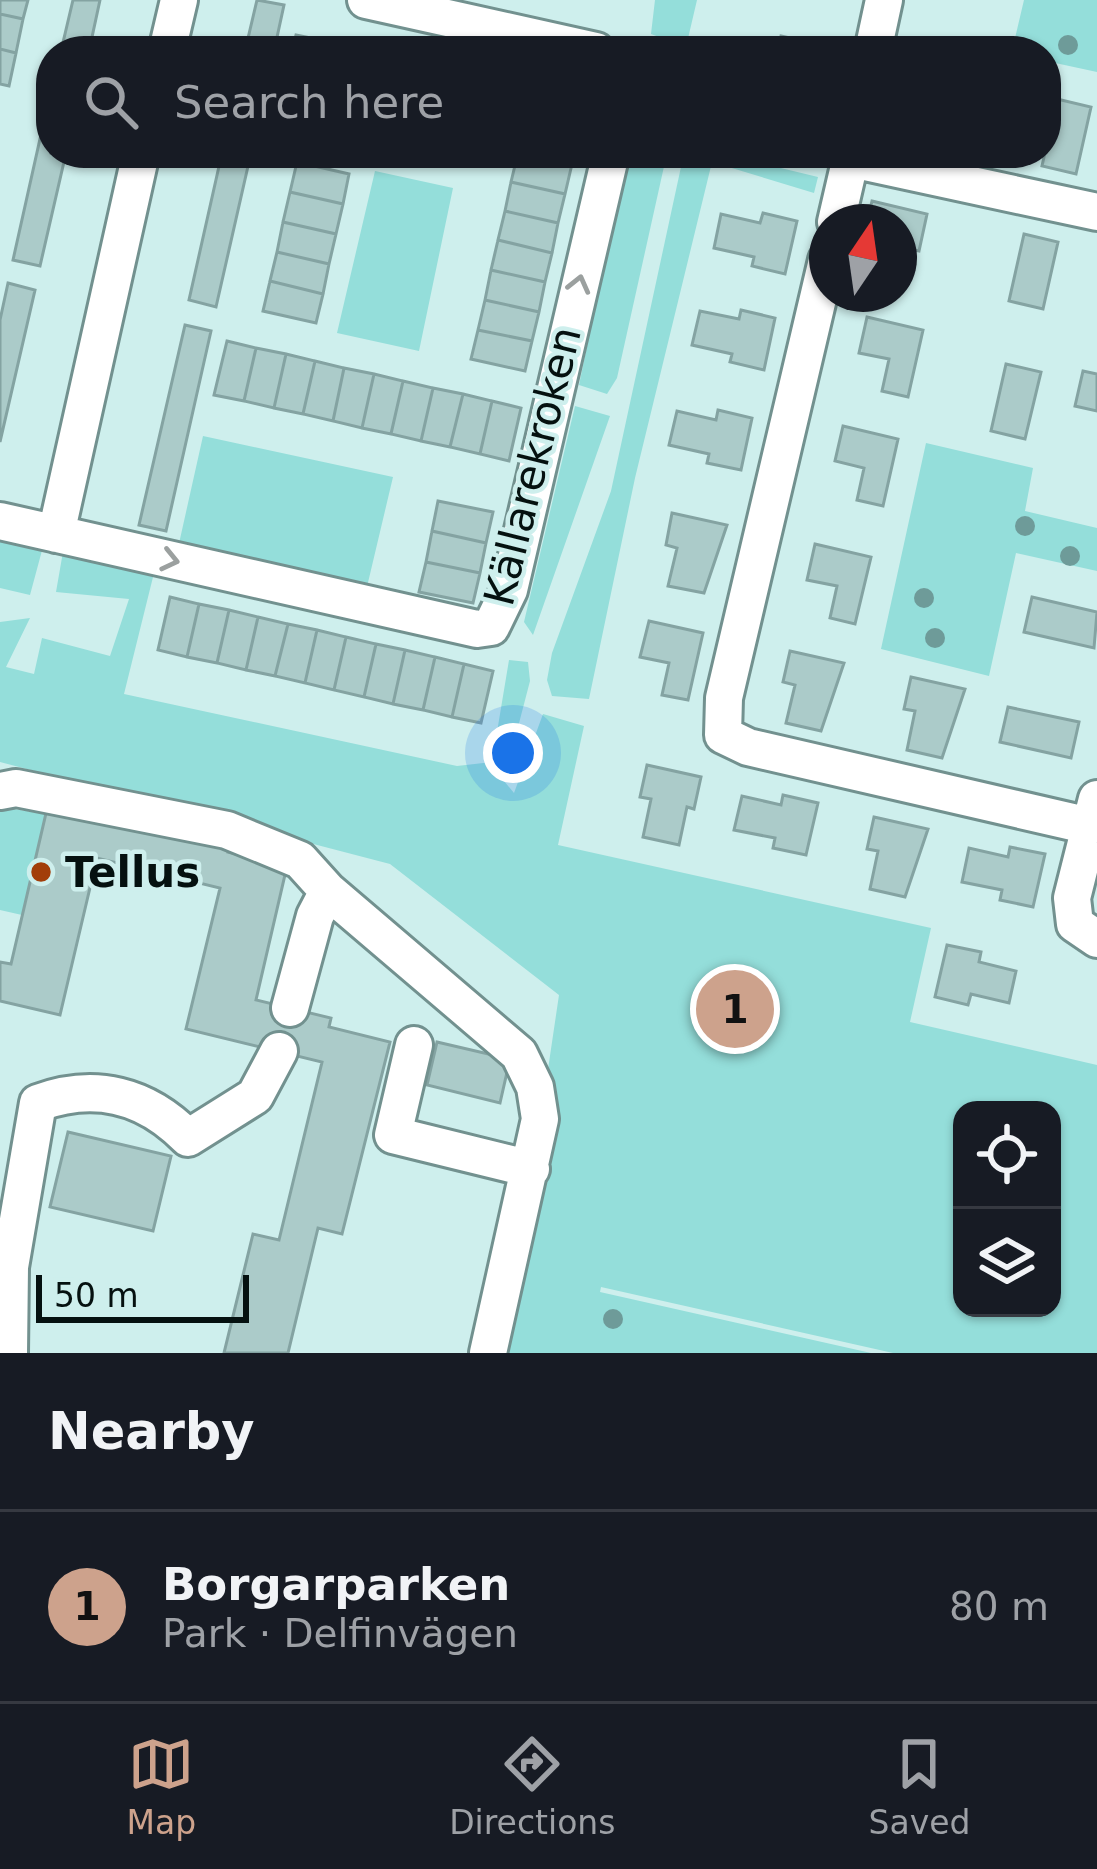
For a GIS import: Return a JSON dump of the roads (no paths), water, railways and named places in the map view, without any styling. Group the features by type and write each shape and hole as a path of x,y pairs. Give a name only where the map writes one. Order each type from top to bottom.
{"street":[{"path":"171,36 179,0"},
{"path":"366,0 528,36"},
{"path":"876,36 884,0"},
{"path":"0,520 56,533 138,168"},
{"name":"Källarekroken","path":"56,533 477,629 491,627 509,590 607,168"},
{"path":"840,204 848,168"},
{"path":"904,168 1097,212"},
{"path":"815,312 724,698 723,735 748,747 1094,812 1072,898 1086,932"},
{"path":"0,791 16,788 227,830 300,860 328,890 518,1054 535,1087 540,1119 488,1353"},
{"path":"290,1007 315,916 328,890"},
{"path":"414,1045 393,1135 531,1169"},
{"path":"9,1353 10,1267 38,1102 68,1092 97,1090 163,1112 188,1138 256,1096 279,1052"}],"place":[{"name":"Tellus","path":"41,872"},
{"name":"Borgarparken","path":"735,1009"}]}
